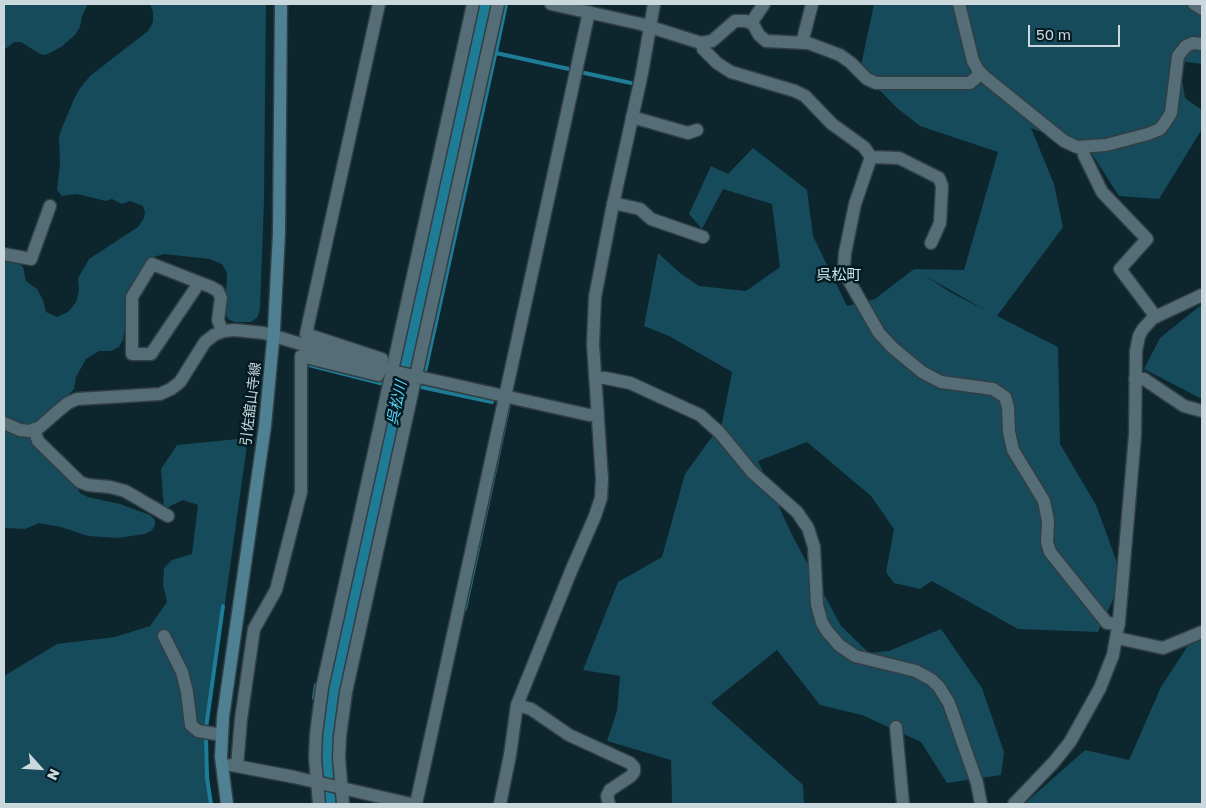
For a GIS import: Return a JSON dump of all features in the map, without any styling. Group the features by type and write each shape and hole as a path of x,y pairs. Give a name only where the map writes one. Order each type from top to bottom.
{"main road":[{"name":"引佐舘山寺線","path":"227,804 222,765 222,735 264,426 274,336 279,234 281,4"}],"street":[{"path":"379,4 306,334 382,359 389,370"},
{"path":"319,804 316,734 322,688 389,370 473,4"},
{"path":"343,804 339,787 340,736 346,692 414,376 498,4"},
{"path":"550,4 564,5 651,27 703,43 717,38 735,21 746,21 751,23 762,39 766,41 802,43 840,55 867,79 876,83 970,83 981,73"},
{"path":"500,804 510,755 517,705 598,507 602,479 593,328 596,296 613,203 642,73 654,4"},
{"path":"751,23 764,4"},
{"path":"802,43 812,4"},
{"path":"959,4 973,61 981,73 1064,140 1077,147 1111,144 1160,129 1171,113 1178,56 1186,46 1202,44"},
{"path":"1194,4 1202,9"},
{"path":"416,804 589,12"},
{"path":"703,43 703,49 717,63 731,72 795,91 805,96 832,124 864,147 871,157"},
{"path":"632,117 688,133 697,130"},
{"path":"1083,147 1084,156 1102,192 1147,238 1120,269 1156,316"},
{"path":"871,157 900,158 939,178 942,186 940,223 931,243"},
{"path":"871,157 856,204 845,253 844,266 848,279 879,333 893,348 922,372 941,382 998,390 1005,397 1008,407 1008,432 1013,450 1044,501 1048,521 1047,542 1050,552 1107,623 1119,624"},
{"path":"613,203 640,209 651,219 703,237"},
{"path":"4,254 31,259 50,206"},
{"path":"198,282 151,354 132,354 132,297 152,264 198,282 218,291 221,298 218,320 222,332"},
{"path":"1014,804 1054,762 1070,742 1107,672 1117,638 1136,425 1135,379 1136,351 1139,336 1148,323 1156,316 1202,295"},
{"path":"4,423 20,430 34,429 50,420 68,403 78,399 154,394 171,389 180,382 205,342 214,335 235,330 264,333 414,376 589,415 598,414"},
{"path":"237,766 254,629 276,590 301,492 301,356 378,375 389,370"},
{"path":"596,378 630,383 700,415 720,433 752,472 797,512 808,528 814,547 817,604 822,623 827,631 839,645 855,656 916,671 932,680 939,687 952,712 978,783 981,804"},
{"path":"1135,379 1144,379 1184,406 1202,411"},
{"path":"34,429 38,442 80,482 125,491 168,516"},
{"path":"1117,638 1163,648 1202,632"},
{"path":"164,636 183,677 191,726 198,731 222,735"},
{"path":"517,705 530,709 568,735 634,766 632,776 610,790 607,796 609,804"},
{"path":"896,727 903,804"},
{"path":"222,765 237,766 339,787 411,804"}],"shaded area":[{"path":"4,4 88,4 82,16 80,27 75,35 61,47 46,55 40,54 21,42 14,42 4,50"},
{"path":"150,4 266,4 264,200 260,309 257,318 251,322 235,322 228,319 225,312 227,273 222,264 210,259 164,254 154,257 145,264 127,316 123,340 119,347 111,351 99,351 86,359 76,377 74,389 67,397 57,403 33,425 26,425 4,415 4,258 16,260 23,267 26,281 37,289 43,300 46,312 57,317 68,312 76,302 79,291 78,278 89,259 138,227 144,218 143,206 130,201 122,204 112,199 106,201 77,194 62,196 57,190 60,163 59,138 74,99 90,76 148,31 153,22 153,12"},
{"path":"874,4 1202,4 1202,64 1179,61 1185,98 1202,110 1202,129 1159,199 1119,196 1090,151 1031,128 1054,184 1063,227 997,316 1058,347 1060,444 1096,505 1119,568 1117,591 1098,632 1018,629 932,581 920,589 894,583 886,572 894,529 871,496 807,442 758,461 792,535 841,626 869,653 889,651 941,629 982,688 1004,752 1001,775 947,783 921,742 862,715 820,705 777,650 711,703 803,785 804,804 672,804 671,760 607,741 617,711 620,676 583,670 618,582 662,557 685,474 722,423 732,372 669,336 644,326 658,253 680,273 699,286 746,291 780,267 772,204 723,189 702,229 689,214 711,166 728,174 753,148 807,190 813,236 847,306 875,299 914,269 964,270 998,152 920,126 897,108 860,70","holes":["924,275 987,311 950,292"]},
{"path":"1202,304 1202,399 1144,369 1160,338"},
{"path":"4,426 28,436 42,447 76,485 80,493 150,515 155,520 155,526 145,534 118,538 88,536 61,527 39,523 25,529 4,528"},
{"path":"248,438 207,732 207,757 212,804 4,804 4,676 57,644 115,637 150,626 167,602 163,585 164,568 172,560 192,554 198,505 183,500 164,509 161,469 177,445"},
{"path":"1202,624 1202,804 1024,804 1085,750 1129,760 1161,687"}],"waterway":[{"name":"呉松川","path":"331,804 328,780 328,735 334,690 485,4"},
{"path":"496,52 506,4"},
{"path":"475,49 483,51"},
{"path":"496,53 569,69"},
{"path":"425,372 495,55"},
{"path":"580,72 631,83"},
{"path":"309,365 384,384"},
{"path":"402,384 410,385"},
{"name":"呉松川","path":"392,387 401,388"},
{"path":"421,387 492,402"},
{"path":"465,609 509,405"},
{"path":"206,728 223,606"},
{"path":"314,698 316,685"},
{"path":"206,737 207,778 211,804"}],"district":[{"name":"呉松町","path":"839,275"}]}
